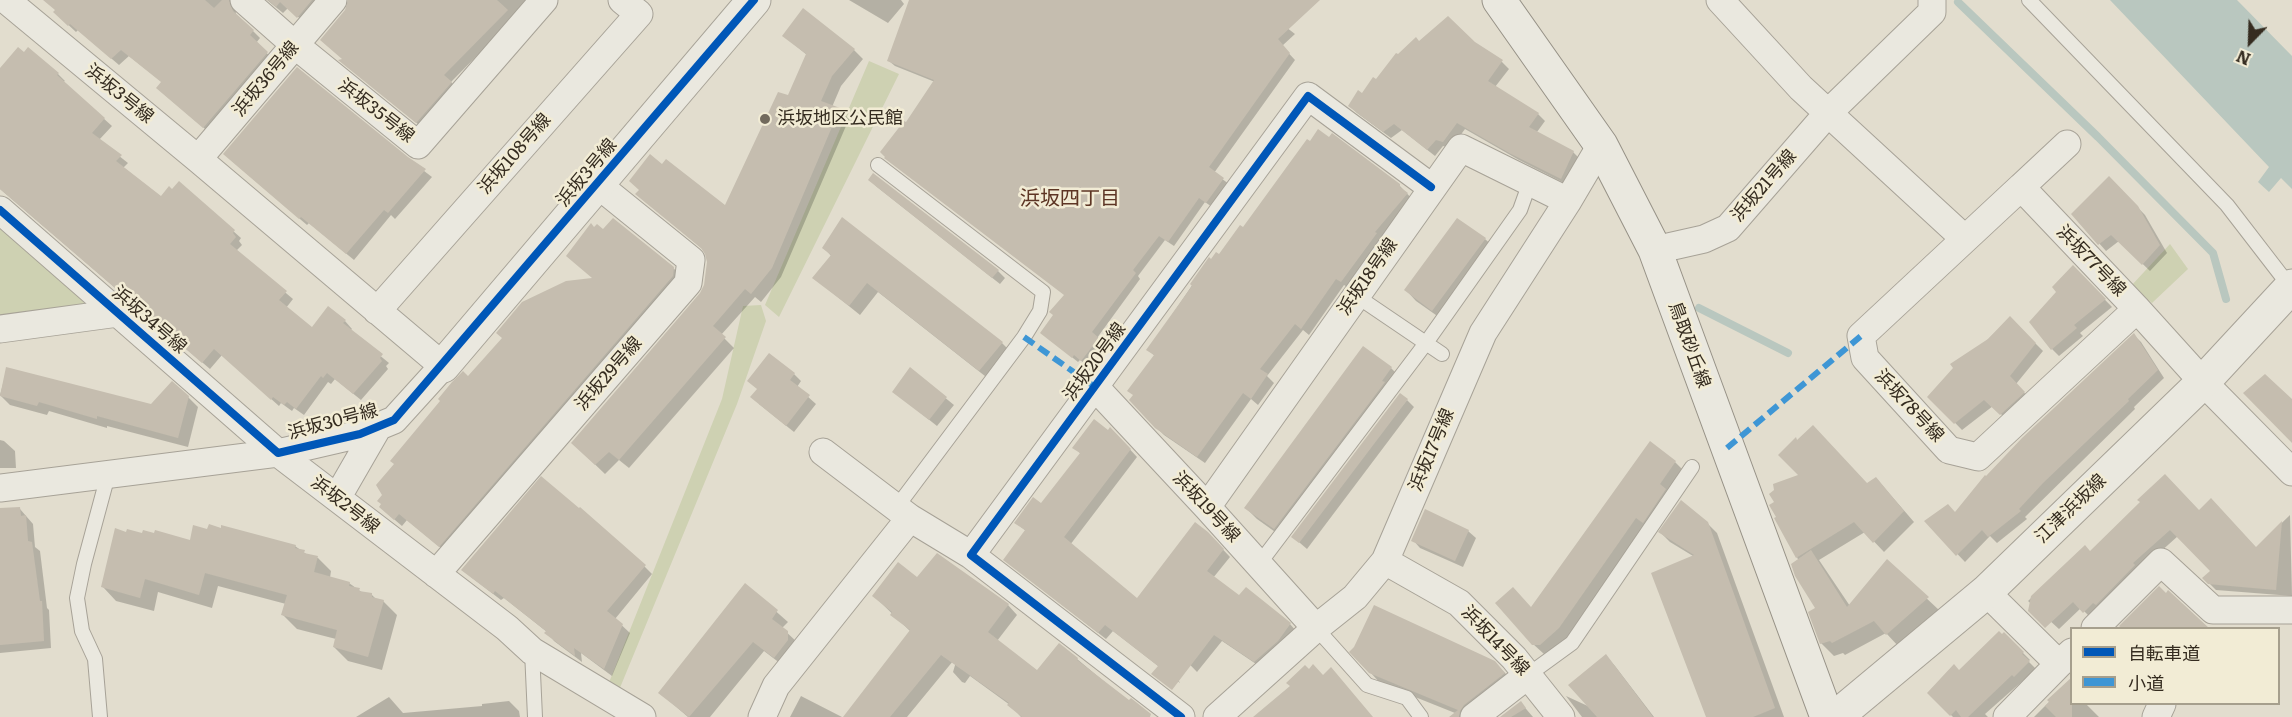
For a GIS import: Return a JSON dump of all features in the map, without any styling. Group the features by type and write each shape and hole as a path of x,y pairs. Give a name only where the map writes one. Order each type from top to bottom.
{"street":[{"name":"浜坂35号線","path":"244,0 295,45 418,145 544,0"},
{"name":"浜坂36号線","path":"198,159 333,0"},
{"name":"浜坂108号線","path":"377,311 639,14 622,0"},
{"name":"鳥取砂丘線","path":"1499,0 1601,145 1654,250 1827,717"},
{"path":"1720,0 1801,88 1965,239"},
{"name":"浜坂21号線","path":"1654,250 1698,241 1728,228 1828,113 1932,12 1932,0"},
{"name":"浜坂3号線","path":"10,8 198,159 442,366 597,184 746,3"},
{"name":"浜坂20号線","path":"971,555 1308,96 1431,188"},
{"path":"2021,187 2067,144"},
{"name":"浜坂17号線","path":"1217,717 1316,628 1355,597 1384,561 1483,333 1568,201 1601,145"},
{"name":"浜坂18号線","path":"1207,507 1461,147 1568,201"},
{"name":"浜坂29号線","path":"436,574 688,283 691,260 597,184"},
{"name":"浜坂78号線","path":"2021,187 1861,336 1865,358 1949,450 1978,457 2138,309"},
{"name":"浜坂77号線","path":"2021,187 2138,309 2203,382 2292,472"},
{"name":"浜坂34号線","path":"0,210 278,453"},
{"name":"江津浜坂線","path":"1836,717 1986,592 2203,382 2291,287"},
{"path":"0,329 118,313"},
{"name":"浜坂30号線","path":"278,453 360,434 394,420 442,366"},
{"name":"浜坂19号線","path":"1095,387 1316,628"},
{"path":"337,498 378,427"},
{"path":"823,452 903,513 971,555 1181,717"},
{"path":"0,488 278,453"},
{"name":"浜坂2号線","path":"278,453 507,628 532,651 642,717"},
{"path":"762,717 776,686 903,513"},
{"name":"浜坂14号線","path":"1384,561 1459,603 1528,675 1561,717"},
{"path":"2096,627 2161,562 2210,620 2292,610"},
{"path":"1986,592 2066,658 2007,717"},
{"path":"1474,717 1528,675"}],"lane":[{"path":"2029,0 2227,205 2291,287"},
{"path":"879,165 1043,292 1040,311 1024,337 903,513"},
{"path":"1259,564 1426,343 1520,210 1530,182"},
{"path":"1355,295 1442,354"},
{"path":"1528,675 1572,643 1692,467"},
{"path":"100,717 95,659 82,632 77,598 108,475"},
{"path":"1316,628 1367,685 1407,698 1421,717"},
{"path":"532,651 535,717"}],"green space":[{"path":"869,61 899,74 779,317 765,305"},
{"path":"0,226 85,298 82,309 0,320"},
{"path":"2170,244 2188,269 2152,303 2131,286"},
{"path":"761,305 766,321 737,404 617,695 608,685 722,399 743,306"}],"shaded area":[{"path":"2110,0 2237,0 2292,56 2292,189 2281,178 2269,192 2258,182 2269,167"}],"building":[{"path":"43,0 205,0 214,8 222,0 229,0 233,11 254,30 250,35 268,52 203,128 156,88 161,82 121,50 111,59 70,24 68,26"},
{"path":"268,0 312,0 297,18 280,2 276,7"},
{"path":"348,0 497,0 508,10 444,75 452,82 416,123 338,60 342,59 320,40 345,10"},
{"path":"909,0 1320,0 1278,39 1290,53 1209,167 1224,178 1206,203 1199,198 1168,242 1159,236 1133,270 1136,273 1092,332 1099,338 1081,361 1074,355 1072,358 1040,333 1053,315 1049,312 1064,295 884,158 880,152 904,121 906,122 934,80 887,61"},
{"path":"803,8 855,49 832,76 821,101 840,108 772,268 751,294 745,289 713,326 726,337 619,460 609,452 595,465 571,443 700,293 704,285 707,262 701,248 635,194 639,190 629,181 650,154 662,164 666,159 725,205 778,92 788,95 806,54 782,36"},
{"path":"1448,16 1475,42 1503,60 1488,81 1539,113 1529,127 1574,151 1561,179 1457,123 1443,142 1436,140 1427,150 1394,124 1383,132 1348,106 1358,90 1362,93 1373,77 1376,79 1396,53 1398,54 1416,37 1419,41"},
{"path":"18,47 24,52 28,47 59,73 57,75 105,118 92,133 122,155 116,161 161,196 169,186 172,189 179,181 235,230 233,233 236,237 230,244 287,291 279,300 312,327 328,306 346,320 343,323 383,354 380,358 382,361 353,394 327,373 323,378 321,376 296,409 287,402 284,405 273,397 271,400 214,349 202,363 0,189 0,68"},
{"path":"297,67 426,169 388,213 384,210 346,254 301,217 299,219 223,154"},
{"path":"1318,129 1329,137 1332,133 1400,184 1400,187 1408,193 1375,232 1377,233 1341,282 1336,279 1301,329 1295,324 1260,369 1268,374 1251,399 1243,393 1197,457 1155,428 1129,400 1133,395 1127,391 1154,355 1146,350 1192,286 1190,284 1209,257 1211,259 1216,252 1219,254 1240,225 1243,227 1307,139 1310,141"},
{"path":"873,173 999,270 992,278 868,180"},
{"path":"2109,176 2138,206 2160,245 2142,265 2111,235 2098,245 2071,214"},
{"path":"842,217 1003,342 979,371 867,283 849,306 812,278 831,255 822,248"},
{"path":"613,218 674,267 673,276 439,547 399,514 394,520 379,507 381,504 377,501 382,495 376,485 394,464 390,461 440,401 438,399 452,382 463,371 468,376 502,338 496,333 522,302 566,281 592,278 566,256 591,223 594,227 597,224 603,229"},
{"path":"1457,218 1486,238 1432,311 1404,290"},
{"path":"2073,265 2106,299 2074,325 2077,328 2051,350 2029,322 2056,292 2052,287"},
{"path":"2010,316 2036,343 2010,376 2025,392 2000,415 1984,400 1954,424 1927,397 1953,368 1950,364 1988,339"},
{"path":"2134,333 2158,370 2043,483 2019,509 2021,511 1988,537 1982,530 1956,556 1924,521 1948,504 1955,512 1985,475 2022,438"},
{"path":"1363,346 1392,367 1382,381 1385,382 1274,529 1244,508"},
{"path":"769,353 795,373 790,380 810,395 786,426 750,397 757,389 747,381"},
{"path":"6,367 151,404 172,381 189,396 178,438 97,416 97,419 39,402 37,406 0,396"},
{"path":"910,367 947,397 929,420 892,392"},
{"path":"2265,374 2292,399 2292,443 2243,393"},
{"path":"1400,393 1408,399 1299,543 1291,537"},
{"path":"1094,419 1108,430 1110,427 1131,449 1064,537 1137,598 1195,522 1224,549 1207,571 1239,595 1246,587 1291,623 1278,641 1254,662 1214,635 1172,690 1151,674 1158,666 1105,625 1098,633 1003,560 1025,530 1014,523 1033,497 1041,503 1080,453 1072,448"},
{"path":"1813,425 1867,483 1876,477 1904,511 1873,543 1854,522 1796,558 1774,518 1776,517 1769,505 1774,502 1769,494 1774,490 1773,484 1798,475 1778,455 1796,437 1797,440"},
{"path":"1650,441 1676,461 1660,484 1666,489 1643,523 1636,518 1559,628 1540,645 1532,645 1495,603 1513,587 1531,607"},
{"path":"2165,474 2199,510 2211,498 2256,547 2282,521 2276,590 2208,584 2202,578 2210,571 2170,530 2133,563 2135,565 2096,605 2093,603 2083,613 2073,602 2045,628 2028,611 2031,596 2085,545 2090,551 2140,502 2137,500"},
{"path":"541,476 646,565 607,611 623,624 604,669 574,648 575,656 495,591 493,594 461,570"},
{"path":"1681,500 1708,522 1775,708 1753,717 1706,717 1651,573 1694,555 1658,532"},
{"path":"20,507 21,516 26,515 28,541 32,542 40,601 42,601 44,641 0,645 0,508"},
{"path":"1425,509 1469,530 1455,561 1411,541"},
{"path":"209,524 221,528 221,525 296,545 295,548 305,550 304,553 318,556 314,572 350,582 349,586 360,588 359,591 372,593 372,597 384,600 368,657 333,647 337,630 281,615 287,595 205,573 199,595 145,579 140,598 101,587 115,528 126,532 127,529 142,533 143,530 154,533 155,530 190,540 193,525 207,529"},
{"path":"1811,550 1847,607 1887,559 1929,597 1886,635 1874,621 1832,643 1830,641 1820,644 1808,612 1815,608 1795,576 1791,564"},
{"path":"937,553 1009,604 988,632 1037,670 1059,643 1078,658 1077,660 1151,714 1150,717 1022,717 1007,705 1009,703 941,655 890,717 843,717 910,630 890,615 892,612 872,596 898,562 917,577"},
{"path":"745,583 778,610 772,619 788,631 788,640 774,658 753,642 689,717 658,693"},
{"path":"2159,586 2166,593 2168,590 2208,627 2120,627"},
{"path":"1374,605 1495,661 1505,673 1464,705 1459,717 1449,717 1458,710 1369,673 1349,652 1354,647"},
{"path":"1999,631 2002,634 2004,632 2030,661 1968,717 1961,717 1956,710 1950,716 1927,693 1954,664 1959,670"},
{"path":"1606,654 1653,717 1597,717 1568,685"},
{"path":"1313,664 1323,675 1331,667 1373,717 1253,717 1290,686 1286,683 1305,665 1309,669"},
{"path":"2070,679 2072,717 2056,717 2045,706 2049,702 2047,700"},
{"path":"1521,701 1526,708 1511,717 1500,717"}],"waterway":[{"path":"1958,2 2098,137 2213,253 2226,299"},
{"path":"1699,308 1788,353"}],"marked path":[{"path":"1727,448 1861,336"},
{"path":"1024,337 1095,387"}],"cycle path":[{"path":"0,210 278,453 360,434 394,420 754,0"},
{"path":"1181,717 971,555 1308,96 1431,187"}],"place":[{"name":"浜坂地区公民館","path":"765,119"}],"district":[{"name":"浜坂四丁目","path":"1070,199"}]}
